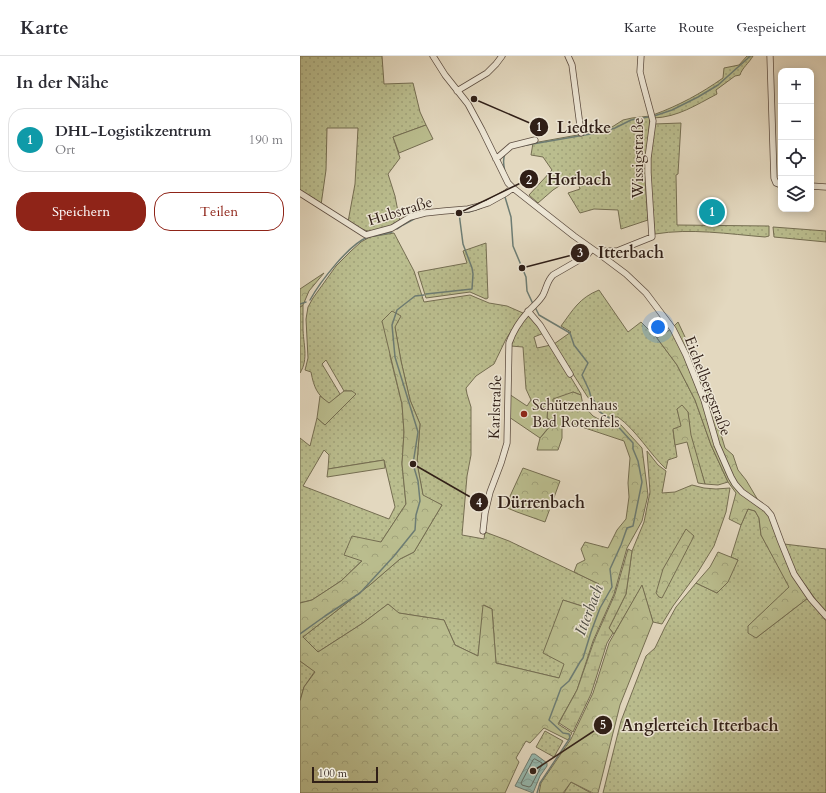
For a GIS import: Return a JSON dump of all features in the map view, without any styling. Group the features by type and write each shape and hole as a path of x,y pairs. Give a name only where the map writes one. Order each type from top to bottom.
{"street":[{"name":"Eichelbergstraße","path":"433,56 445,75 468,104 505,177 513,188 574,236 626,274 646,292 673,329 686,355 704,400 723,461 735,484 742,492 772,515 794,574 811,599 826,616"},
{"path":"457,91 487,73 502,56"},
{"path":"568,56 572,65 581,133"},
{"name":"Wissigstraße","path":"598,253 602,251 617,251 652,237 648,158 653,121 642,84 640,72 641,56"},
{"path":"770,56 774,178 778,183"},
{"path":"496,159 511,146 535,140"},
{"path":"814,186 826,187"},
{"name":"Hubstraße","path":"300,193 366,234 392,228 410,217 425,213 444,210 468,210 488,202 513,188"},
{"name":"Karlstraße","path":"483,531 485,513 490,492 507,443 509,343 512,335 544,294 549,279 553,275 587,255 592,249"},
{"path":"532,308 540,325 570,374"}],"green space":[{"path":"300,56 382,56 384,84 413,83 420,112 426,125 393,137 400,158 388,174 395,196 400,222 380,231 374,232 368,231 348,222 355,184 358,128 327,128 326,170 321,205 300,192"},
{"path":"747,56 753,56 740,75 735,76 716,90 717,94 679,113 654,118 653,115 681,103 723,78 724,68 739,65"},
{"path":"650,116 645,180 648,220 621,229 618,210 594,209 580,213 568,193 580,189 576,175 553,190 538,203 529,195 552,170 543,157 531,155 533,143 600,131 612,127 623,120"},
{"path":"681,123 678,174 676,175 677,225 769,226 769,236 765,237 696,232 669,232 655,234 649,175 654,124"},
{"path":"426,125 433,139 399,153 393,137"},
{"path":"773,227 826,231 826,242 774,237"},
{"path":"394,233 414,271 424,302 470,295 489,303 507,306 523,313 506,339 494,364 476,376 466,388 471,407 471,455 467,476 462,535 484,539 485,532 509,541 599,584 588,608 563,600 565,664 559,678 496,663 492,609 484,605 478,656 455,645 444,620 398,613 388,604 363,623 318,652 303,637 371,584 400,559 414,552 442,505 423,496 417,463 420,424 410,400 392,311 390,356 402,404 404,432 402,464 406,504 381,542 341,581 312,600 300,603 300,438 310,446 317,418 325,425 352,391 344,391 326,360 322,364 340,394 329,404 317,390 313,382 311,372 305,370 308,358 306,319 308,307 336,266 361,242 370,237","holes":["324,450 329,455 328,469 384,460 395,507 389,519 303,486"]},
{"path":"486,243 488,298 486,299 470,292 426,298 418,272 467,263 463,251"},
{"path":"324,273 309,291 303,305 300,307 300,289"},
{"path":"599,290 628,332 641,322 657,338 677,365 695,400 711,445 728,482 718,485 705,484 690,435 688,412 677,409 682,426 673,430 677,457 668,460 666,469 625,423 618,417 606,417 598,411 587,396 554,344 571,332 561,326 573,310 586,297"},
{"path":"303,305 305,357 303,368 300,373 300,307"},
{"path":"392,311 401,316 395,327 410,400 420,424 417,463 423,495 442,505 414,552 400,559 371,584 303,637 318,652 363,623 388,604 399,613 444,620 455,645 478,656 483,605 492,609 496,663 559,678 564,664 543,653 563,600 588,608 599,584 574,572 577,564 585,560 581,549 585,542 608,548 617,530 626,519 629,497 628,483 630,458 624,441 573,424 562,424 562,438 558,450 537,450 540,438 553,423 547,418 548,407 553,407 553,399 573,392 581,395 583,405 593,416 604,422 621,425 642,448 648,495 642,521 627,548 614,594 593,641 577,690 558,724 572,733 568,740 544,728 530,743 526,741 516,758 519,762 505,793 300,793 300,701 304,687 315,672 300,661 300,603 312,600 341,581 362,561 344,555 352,536 381,542 406,504 402,464 404,432 402,404 382,321"},
{"path":"528,315 531,316 544,333 534,337 537,348 551,345 581,395 573,392 553,407 542,408 531,400 526,389 523,347 511,346 516,332"},
{"path":"678,322 709,394 725,448 733,455 738,470 746,480 765,512 770,517 808,598 756,638 748,633 748,626 789,587 761,535 759,518 755,511 748,509 741,525 729,519 736,493 728,482 711,445 695,400 677,365 657,338 671,329"},
{"path":"344,391 352,391 356,394 325,425 317,418 320,396 329,403"},
{"path":"509,394 527,406 531,400 542,408 548,407 547,418 553,422 540,438 509,417"},
{"path":"682,405 688,412 691,435 705,484 698,483 687,442 675,445 673,429 681,426 677,409"},
{"path":"647,451 658,465 666,471 662,493 675,492 692,485 716,489 730,488 726,512 714,546 662,624 653,622 642,586 614,634 609,628 626,594 632,551 644,522 650,492"},
{"path":"384,460 385,468 327,477 328,469"},
{"path":"523,468 560,481 545,522 505,507"},
{"path":"748,509 755,511 759,518 761,535 790,587 748,626 756,638 808,598 826,621 826,793 603,793 621,721 646,656 655,648 676,607 696,583 717,593 738,560 731,557 741,525"},
{"path":"686,529 694,536 662,598 659,597 656,593 663,569"},
{"path":"784,544 826,549 826,611 795,571"},
{"path":"628,549 632,551 626,594 609,628 613,633 607,643 591,694 573,732 559,723 577,690 594,641 615,594"},
{"path":"718,552 738,560 728,582 717,593 696,583 710,567"},
{"path":"642,585 653,622 620,705 598,793 593,793 571,782 563,793 539,793 541,783 571,739 593,693 609,643"},
{"path":"300,661 315,671 304,687 300,701"},
{"path":"545,731 563,741 554,757 536,747"},
{"path":"571,782 591,793 564,793"}],"water":[{"path":"532,754 535,754 547,763 547,766 540,776 533,793 515,786"}],"waterway":[{"path":"521,146 602,132 615,128 631,120 654,116 672,110 718,85 750,56"},
{"path":"505,154 503,161 505,172"},
{"name":"Itterbach","path":"505,197 511,217 513,246 526,277 527,291 533,304"},
{"path":"451,213 469,212 481,208"},
{"path":"426,294 472,289 472,268 463,244 459,213"},
{"path":"397,229 414,219"},
{"path":"310,300 328,274 352,247 368,237 392,232"},
{"path":"300,634 360,593 394,556 415,530 416,515 420,501 418,481 413,464 418,432 395,357 392,325 397,310 415,296 424,295"},
{"path":"300,304 306,302"},
{"name":"Itterbach","path":"535,307 539,315 570,333 574,345 588,363 582,375 591,397 600,412 609,418"},
{"name":"Itterbach","path":"537,793 540,783 570,738 569,734 563,733 549,720 561,688 569,681 583,658 600,608 612,587 610,569 627,528 633,526 642,482 638,461 633,449 633,443 612,420"}],"place":[{"name":"Liedtke","path":"474,99"},
{"name":"DHL-Logistikzentrum","path":"712,212"},
{"name":"Horbach","path":"459,213"},
{"name":"Itterbach","path":"522,268"},
{"name":"Schützenhaus Bad Rotenfels","path":"524,414"},
{"name":"Dürrenbach","path":"413,464"},
{"name":"Anglerteich Itterbach","path":"533,771"}]}
